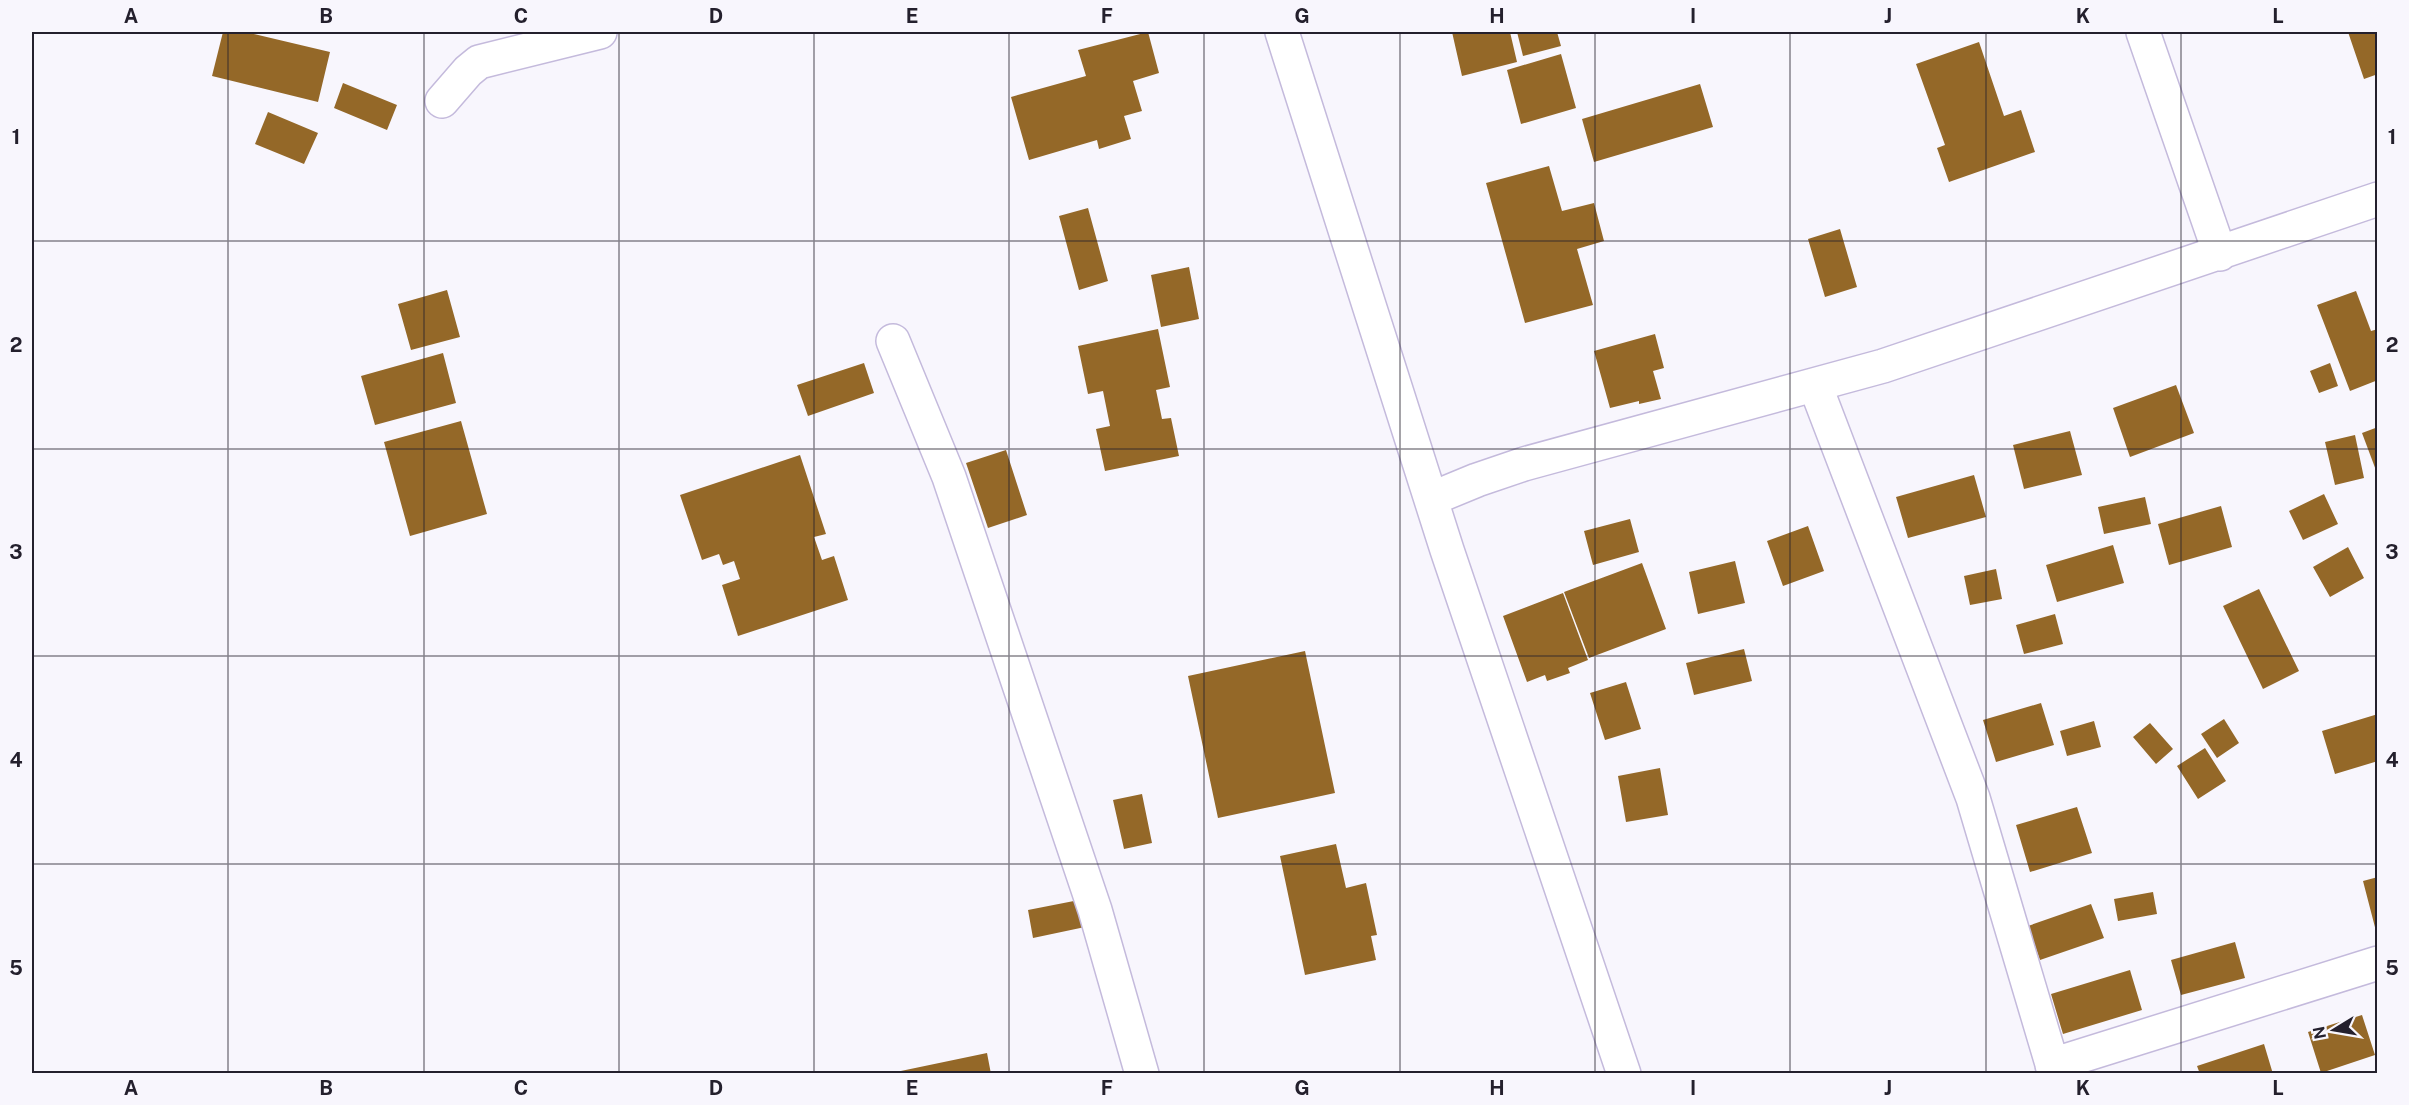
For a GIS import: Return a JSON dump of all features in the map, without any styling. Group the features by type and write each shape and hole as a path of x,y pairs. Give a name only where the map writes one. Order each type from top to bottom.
{"street":[{"path":"442,101 479,62 600,32"},
{"path":"1282,32 1431,499 1624,1074"},
{"path":"2143,32 2220,254"},
{"path":"1431,499 1476,480 1524,464 1883,366 2377,200"},
{"path":"893,341 949,477 1095,910 1142,1074"},
{"path":"1815,385 1973,798 2053,1069 2378,963"}],"building":[{"path":"223,32 245,32 330,52 318,102 212,76"},
{"path":"1148,32 1159,73 1133,81 1142,111 1124,116 1131,139 1099,149 1097,140 1029,160 1011,97 1086,76 1078,50"},
{"path":"1452,32 1510,32 1517,62 1462,76"},
{"path":"1517,32 1557,32 1561,46 1523,56"},
{"path":"2348,32 2378,32 2378,74 2364,79"},
{"path":"1979,42 2004,116 2021,110 2035,152 1949,182 1937,148 1945,145 1916,64"},
{"path":"1561,54 1576,108 1521,124 1507,70"},
{"path":"343,83 397,105 387,130 334,108"},
{"path":"1700,84 1713,127 1594,162 1582,119"},
{"path":"268,112 318,133 304,164 255,144"},
{"path":"1549,166 1562,211 1594,203 1604,241 1577,249 1593,305 1525,323 1486,183"},
{"path":"1088,208 1108,281 1079,290 1059,216"},
{"path":"1840,229 1857,287 1825,297 1808,239"},
{"path":"1189,267 1199,319 1161,327 1151,275"},
{"path":"447,290 460,337 411,350 398,304"},
{"path":"2356,291 2371,331 2378,329 2378,354 2375,355 2378,363 2378,380 2350,391 2317,305"},
{"path":"1158,329 1170,387 1156,390 1162,419 1171,418 1179,456 1105,471 1096,429 1110,426 1103,391 1088,394 1078,346"},
{"path":"1655,334 1664,368 1653,371 1661,399 1639,404 1639,401 1610,408 1594,351"},
{"path":"443,353 456,403 375,425 361,376"},
{"path":"864,363 874,393 808,416 797,385"},
{"path":"2330,363 2338,386 2319,393 2310,371"},
{"path":"2176,385 2194,433 2130,457 2113,408"},
{"path":"461,421 487,514 410,536 384,442"},
{"path":"2378,427 2378,473 2377,473 2362,433"},
{"path":"2070,431 2082,475 2024,489 2013,445"},
{"path":"2355,435 2364,478 2335,485 2325,442"},
{"path":"1006,450 1027,515 988,528 966,463"},
{"path":"800,455 826,534 814,537 822,560 834,556 848,600 738,636 722,585 740,579 734,561 723,565 719,554 702,560 680,495"},
{"path":"1974,475 1986,517 1908,538 1896,497"},
{"path":"2324,494 2338,524 2303,540 2289,511"},
{"path":"2145,497 2151,524 2104,534 2098,507"},
{"path":"2221,506 2232,547 2169,565 2158,524"},
{"path":"1630,519 1639,552 1593,565 1584,531"},
{"path":"1808,526 1824,571 1783,586 1767,541"},
{"path":"2113,545 2124,583 2057,602 2046,565"},
{"path":"2348,547 2364,578 2330,597 2313,567"},
{"path":"1735,561 1745,603 1698,614 1689,572"},
{"path":"1642,563 1666,629 1589,658 1564,592"},
{"path":"1996,569 2002,599 1970,605 1964,576"},
{"path":"2259,589 2299,671 2263,689 2223,606"},
{"path":"1563,593 1588,660 1568,668 1570,673 1547,681 1545,675 1527,682 1503,616"},
{"path":"2055,614 2063,644 2024,654 2016,625"},
{"path":"1744,649 1752,681 1694,695 1686,663"},
{"path":"1305,651 1335,793 1218,818 1188,676"},
{"path":"1626,682 1641,729 1605,740 1590,693"},
{"path":"2041,703 2054,745 1996,762 1983,720"},
{"path":"2378,714 2378,761 2335,774 2322,731"},
{"path":"2224,719 2239,743 2217,758 2201,734"},
{"path":"2094,721 2101,747 2067,756 2060,731"},
{"path":"2150,723 2173,749 2156,764 2133,737"},
{"path":"2205,748 2226,781 2198,799 2177,766"},
{"path":"1660,768 1668,815 1626,822 1618,776"},
{"path":"1142,794 1152,843 1124,849 1113,800"},
{"path":"2077,807 2092,853 2030,872 2016,825"},
{"path":"1336,844 1346,888 1366,883 1377,935 1371,936 1376,960 1305,975 1280,856"},
{"path":"2378,877 2378,935 2377,935 2363,881"},
{"path":"2153,892 2157,914 2118,921 2114,899"},
{"path":"1079,900 1085,927 1033,938 1028,910"},
{"path":"2091,904 2104,938 2040,960 2028,926"},
{"path":"2235,942 2245,978 2181,995 2171,960"},
{"path":"2130,970 2142,1010 2063,1034 2051,994"},
{"path":"2362,1015 2375,1055 2321,1073 2308,1032"},
{"path":"2264,1044 2273,1074 2200,1074 2197,1066"},
{"path":"987,1053 991,1074 896,1074 896,1072"}]}
